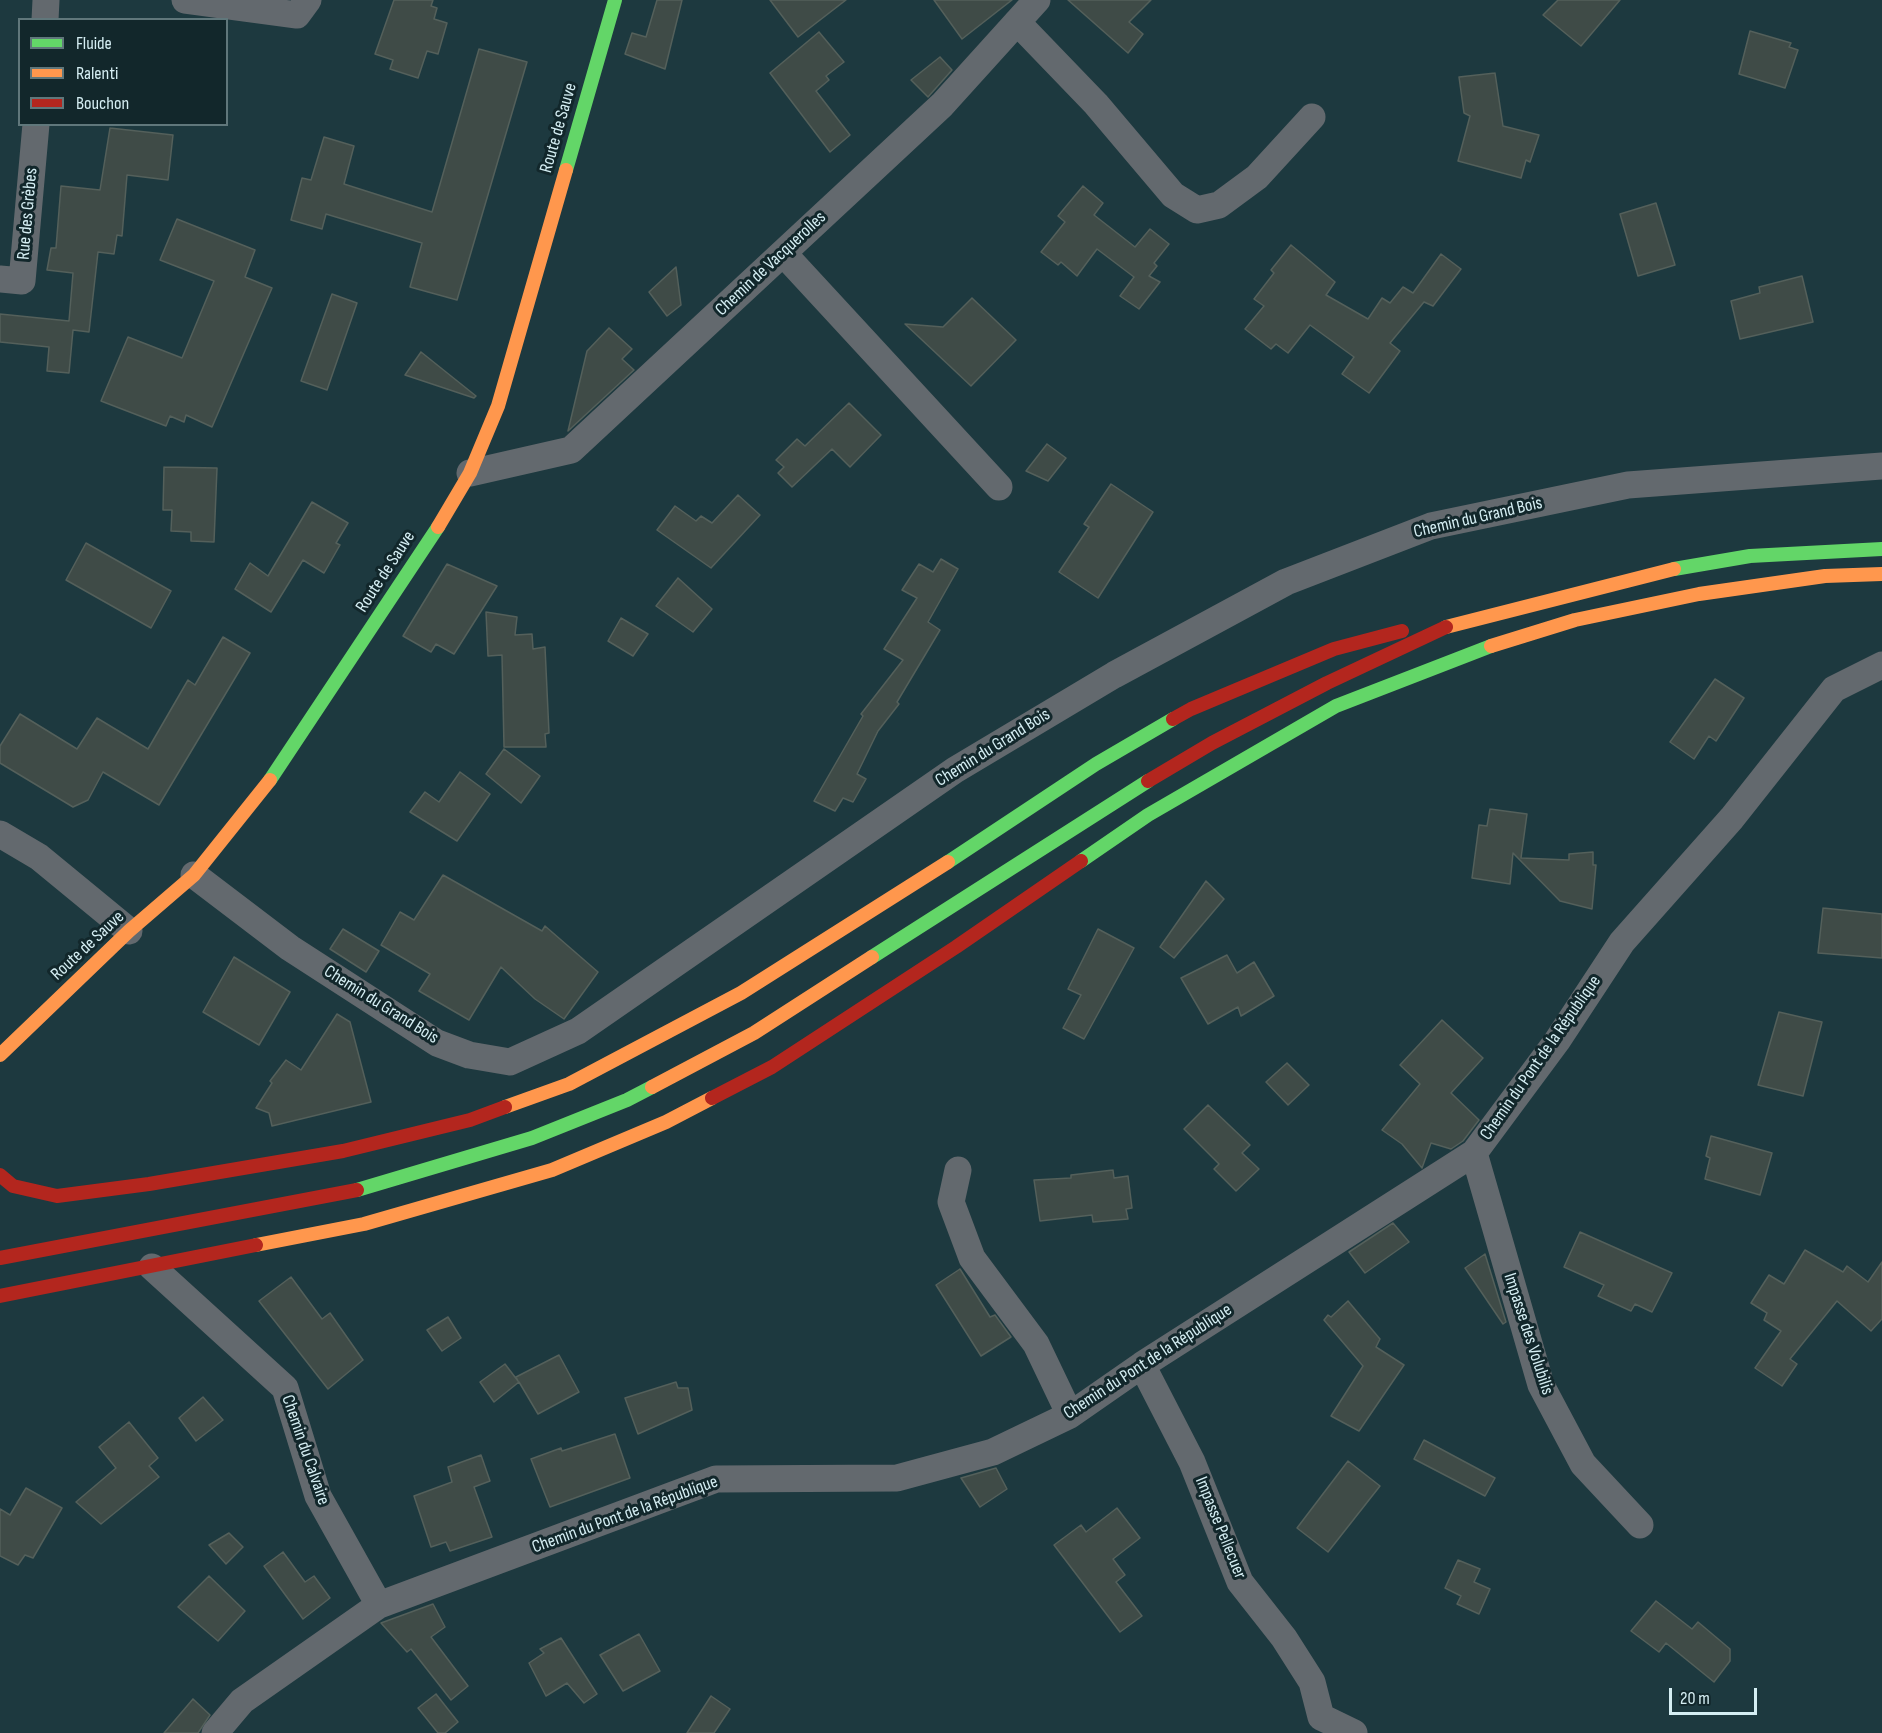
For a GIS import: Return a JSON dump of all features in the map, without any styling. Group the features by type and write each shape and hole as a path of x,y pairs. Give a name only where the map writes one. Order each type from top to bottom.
{"main road":[{"name":"Route de Sauve","path":"0,1054 129,931 194,875 266,787 438,527 470,473 498,406 615,0"},
{"path":"16,1202 149,1184 343,1152 470,1120 569,1084 741,993 910,887 1096,764 1191,709 1334,649 1406,630 1448,626 1658,572 1750,556 1882,549"},
{"path":"0,1296 364,1224 552,1170 666,1122 772,1067 956,947 1148,815 1336,706 1481,649 1575,620 1699,594 1825,576 1882,574"},
{"path":"0,1258 361,1189 532,1138 627,1100 754,1033 1103,808 1212,743 1326,683 1448,626"},
{"path":"0,1175 13,1186 57,1196"}],"street":[{"path":"45,18 46,0"},
{"path":"184,0 297,15 308,0"},
{"name":"Chemin de Vacquerolles","path":"470,473 571,450 942,105 1037,0"},
{"path":"1017,22 1096,104 1173,195 1197,210 1219,205 1257,177 1311,117"},
{"name":"Rue des Grèbes","path":"0,279 22,281 36,126"},
{"path":"783,253 999,487"},
{"name":"Chemin du Grand Bois","path":"194,875 290,948 437,1043 469,1054 510,1062 578,1031 955,770 1114,675 1286,582 1431,526 1628,485 1882,466"},
{"name":"Chemin du Pont de la République","path":"215,1733 242,1701 379,1605 716,1479 897,1478 993,1452 1070,1415 1142,1365 1474,1153 1557,1041 1622,942 1732,818 1834,689 1882,665"},
{"path":"0,834 39,857 129,931"},
{"name":"Impasse des Volubilis","path":"1474,1153 1541,1385 1583,1464 1640,1525"},
{"path":"958,1170 951,1202 972,1258 1036,1344 1070,1415"},
{"name":"Chemin du Calvaire","path":"152,1267 285,1388 318,1496 379,1605"},
{"name":"Impasse Pellecuer","path":"1142,1365 1192,1462 1240,1582 1284,1638 1312,1682 1321,1717 1354,1733"}],"building":[{"path":"394,0 433,0 431,6 437,8 434,19 447,23 438,54 427,51 418,78 390,69 393,60 375,54"},
{"path":"657,0 682,0 665,69 625,54 632,33 646,37"},
{"path":"770,0 846,0 798,37"},
{"path":"934,0 1012,0 962,39"},
{"path":"1068,0 1151,0 1129,22 1143,34 1128,53"},
{"path":"1558,0 1620,0 1581,46 1543,15"},
{"path":"1750,31 1791,43 1789,47 1798,50 1785,88 1739,74"},
{"path":"819,32 844,62 826,76 829,80 816,91 850,135 830,152 770,73"},
{"path":"479,49 527,62 457,300 410,287 422,243 326,214 322,229 291,220 302,178 311,180 324,137 354,146 344,184 432,212"},
{"path":"940,57 952,70 928,97 911,80"},
{"path":"1495,73 1503,126 1539,135 1530,162 1526,160 1521,178 1458,161 1470,116 1464,113 1459,77"},
{"path":"110,128 173,135 168,180 127,175 122,236 117,235 114,254 98,252 89,332 73,330 69,373 47,371 49,347 0,342 0,314 69,321 73,273 47,270 51,248 56,248 61,186 100,190"},
{"path":"1083,186 1103,203 1094,215 1135,247 1150,229 1169,244 1154,263 1157,266 1149,276 1160,282 1139,309 1120,296 1134,277 1097,249 1077,276 1061,262 1058,265 1041,252 1065,222 1058,216"},
{"path":"1656,203 1675,265 1638,276 1620,214"},
{"path":"177,219 255,250 245,277 272,288 212,427 186,415 184,422 170,416 166,426 101,401 128,337 182,358 214,281 160,260"},
{"path":"1291,245 1335,282 1326,295 1368,319 1382,298 1390,303 1403,287 1413,293 1441,254 1461,269 1433,306 1424,302 1390,343 1400,351 1369,393 1342,374 1354,357 1310,325 1288,353 1276,344 1271,349 1245,329 1264,306 1254,299 1274,273 1271,270"},
{"path":"676,267 681,305 667,316 649,292"},
{"path":"1802,276 1813,322 1740,339 1731,301 1760,293 1759,287"},
{"path":"332,294 357,303 327,390 301,381"},
{"path":"972,298 1016,340 971,386 905,324 943,327"},
{"path":"609,328 632,349 622,359 634,370 568,431 587,351"},
{"path":"421,352 476,396 474,398 405,375"},
{"path":"849,403 881,435 850,467 832,449 792,487 778,473 784,467 776,460 797,439 805,446"},
{"path":"1047,444 1066,458 1048,481 1026,471"},
{"path":"164,467 217,468 214,542 191,541 191,532 171,531 172,510 163,510"},
{"path":"1111,484 1153,512 1098,598 1059,572 1089,527 1084,524"},
{"path":"738,495 760,515 711,568 657,530 675,506 696,521 701,516 712,523"},
{"path":"312,502 348,523 336,543 340,545 324,573 303,560 271,612 235,589 250,563 268,576"},
{"path":"86,543 171,591 151,628 66,580"},
{"path":"941,559 958,569 928,622 940,630 897,702 899,704 878,731 857,774 866,779 853,802 843,798 835,811 814,801 863,716 861,714 903,660 884,649 917,598 902,590 919,564 933,572"},
{"path":"447,564 497,586 454,654 436,644 431,652 403,636"},
{"path":"678,578 712,609 693,632 656,606"},
{"path":"486,612 517,617 515,635 532,634 533,649 545,647 549,733 545,734 546,747 504,747 502,655 488,656"},
{"path":"621,618 648,634 633,656 608,641"},
{"path":"223,637 250,653 159,805 103,772 88,800 73,807 0,763 0,746 20,714 77,749 97,718 148,749 188,680 195,685"},
{"path":"1715,679 1744,698 1716,741 1709,736 1694,759 1670,742"},
{"path":"504,749 540,776 521,803 486,774"},
{"path":"460,772 490,794 457,841 410,812 425,792 439,802"},
{"path":"1490,809 1527,814 1521,858 1569,860 1569,854 1593,852 1593,865 1596,865 1592,909 1560,901 1513,853 1510,884 1472,878 1479,825 1487,826"},
{"path":"443,875 542,931 545,926 598,972 564,1019 535,999 501,967 469,1020 419,991 430,974 381,945 400,912 414,920"},
{"path":"1206,881 1224,899 1174,958 1160,947"},
{"path":"1823,908 1882,914 1882,958 1818,953"},
{"path":"343,929 379,951 366,972 330,949"},
{"path":"1098,929 1134,948 1084,1039 1063,1028 1081,995 1068,989"},
{"path":"1227,955 1237,973 1254,962 1274,996 1241,1016 1238,1007 1208,1024 1181,978"},
{"path":"234,957 290,992 259,1045 203,1012"},
{"path":"1779,1012 1822,1022 1803,1096 1758,1085"},
{"path":"337,1014 350,1022 371,1102 272,1126 269,1113 256,1108 272,1083 270,1081 286,1060 301,1070"},
{"path":"1442,1020 1483,1058 1451,1093 1479,1120 1463,1141 1451,1149 1431,1143 1422,1168 1402,1144 1382,1130 1420,1084 1400,1065"},
{"path":"1287,1063 1309,1085 1288,1105 1266,1082"},
{"path":"1208,1105 1250,1145 1242,1153 1259,1169 1236,1191 1214,1169 1219,1164 1184,1129"},
{"path":"1711,1136 1772,1153 1760,1195 1705,1179 1710,1158 1706,1156"},
{"path":"1113,1170 1114,1178 1128,1176 1132,1208 1126,1209 1128,1219 1093,1222 1092,1215 1040,1221 1034,1180 1071,1178 1071,1175"},
{"path":"1393,1223 1409,1242 1365,1273 1349,1252"},
{"path":"1580,1232 1672,1273 1652,1312 1635,1304 1631,1311 1598,1296 1604,1285 1564,1267"},
{"path":"1805,1250 1843,1272 1847,1266 1868,1282 1882,1262 1882,1319 1871,1331 1837,1301 1790,1359 1797,1364 1782,1386 1755,1368 1781,1331 1764,1320 1767,1313 1751,1303 1769,1275 1784,1284"},
{"path":"1485,1254 1506,1322 1503,1324 1465,1268"},
{"path":"960,1269 990,1317 995,1315 1011,1337 981,1356 936,1285"},
{"path":"291,1277 322,1319 330,1313 363,1360 328,1389 259,1301"},
{"path":"1348,1301 1380,1339 1376,1347 1404,1365 1359,1431 1331,1416 1363,1366 1324,1320 1328,1315 1331,1317"},
{"path":"448,1317 461,1338 442,1351 427,1330"},
{"path":"559,1355 579,1392 538,1414 519,1382 494,1402 480,1382 505,1364 518,1381 516,1377"},
{"path":"676,1382 678,1388 688,1388 692,1410 638,1434 625,1398"},
{"path":"203,1397 223,1420 196,1441 179,1418"},
{"path":"129,1422 158,1458 149,1466 159,1477 101,1524 76,1502 116,1468 99,1447"},
{"path":"615,1434 630,1478 550,1507 531,1459 561,1448 562,1451"},
{"path":"1424,1440 1495,1478 1485,1496 1414,1459"},
{"path":"481,1455 490,1481 474,1487 492,1537 450,1551 446,1542 431,1547 414,1496 452,1482 448,1467"},
{"path":"1348,1461 1380,1486 1328,1552 1297,1528"},
{"path":"996,1468 1007,1489 980,1507 961,1478"},
{"path":"26,1488 62,1508 33,1558 25,1555 18,1565 0,1556 0,1509 10,1515"},
{"path":"1117,1508 1140,1538 1113,1559 1125,1575 1116,1582 1142,1616 1120,1632 1054,1545 1081,1525 1086,1532"},
{"path":"229,1533 243,1547 226,1564 209,1545"},
{"path":"283,1552 305,1582 314,1576 330,1598 303,1619 264,1566"},
{"path":"1458,1560 1480,1569 1474,1582 1490,1589 1479,1614 1457,1604 1461,1596 1445,1588"},
{"path":"209,1576 245,1611 218,1641 178,1607"},
{"path":"1656,1601 1692,1629 1698,1622 1730,1649 1730,1661 1714,1682 1666,1643 1659,1652 1631,1631"},
{"path":"433,1604 445,1627 431,1637 468,1686 451,1700 411,1649 407,1652 381,1623"},
{"path":"639,1634 660,1671 623,1691 600,1655"},
{"path":"561,1638 597,1694 584,1703 567,1683 546,1696 529,1663 544,1653 540,1649"},
{"path":"436,1694 458,1722 445,1733 438,1733 418,1708"},
{"path":"711,1696 730,1709 714,1733 687,1733"},
{"path":"193,1699 210,1715 198,1733 164,1733"}],"traffic: fast":[{"path":"566,170 615,0"},
{"path":"270,780 438,527"},
{"path":"1674,569 1750,556 1882,549"},
{"path":"1081,861 1148,815 1336,706 1491,646"},
{"path":"948,862 1096,764 1173,719"},
{"path":"872,957 1148,781"},
{"path":"357,1190 532,1138 627,1100 652,1087"}],"traffic: slow":[{"path":"438,527 470,473 498,406 566,170"},
{"path":"1446,627 1674,569"},
{"path":"1491,646 1575,620 1699,594 1825,576 1882,574"},
{"path":"0,1055 129,931 194,875 270,780"},
{"path":"505,1107 569,1084 741,993 948,862"},
{"path":"652,1087 754,1033 872,957"},
{"path":"256,1245 364,1224 552,1170 666,1122 712,1098"}],"traffic: jam":[{"path":"1148,781 1212,743 1327,683 1446,627"},
{"path":"1173,719 1191,709 1334,649 1402,631"},
{"path":"712,1098 772,1067 956,947 1081,861"},
{"path":"0,1175 13,1186 57,1196 149,1184 343,1151 470,1120 505,1107"},
{"path":"0,1258 357,1190"},
{"path":"0,1296 256,1245"}]}
